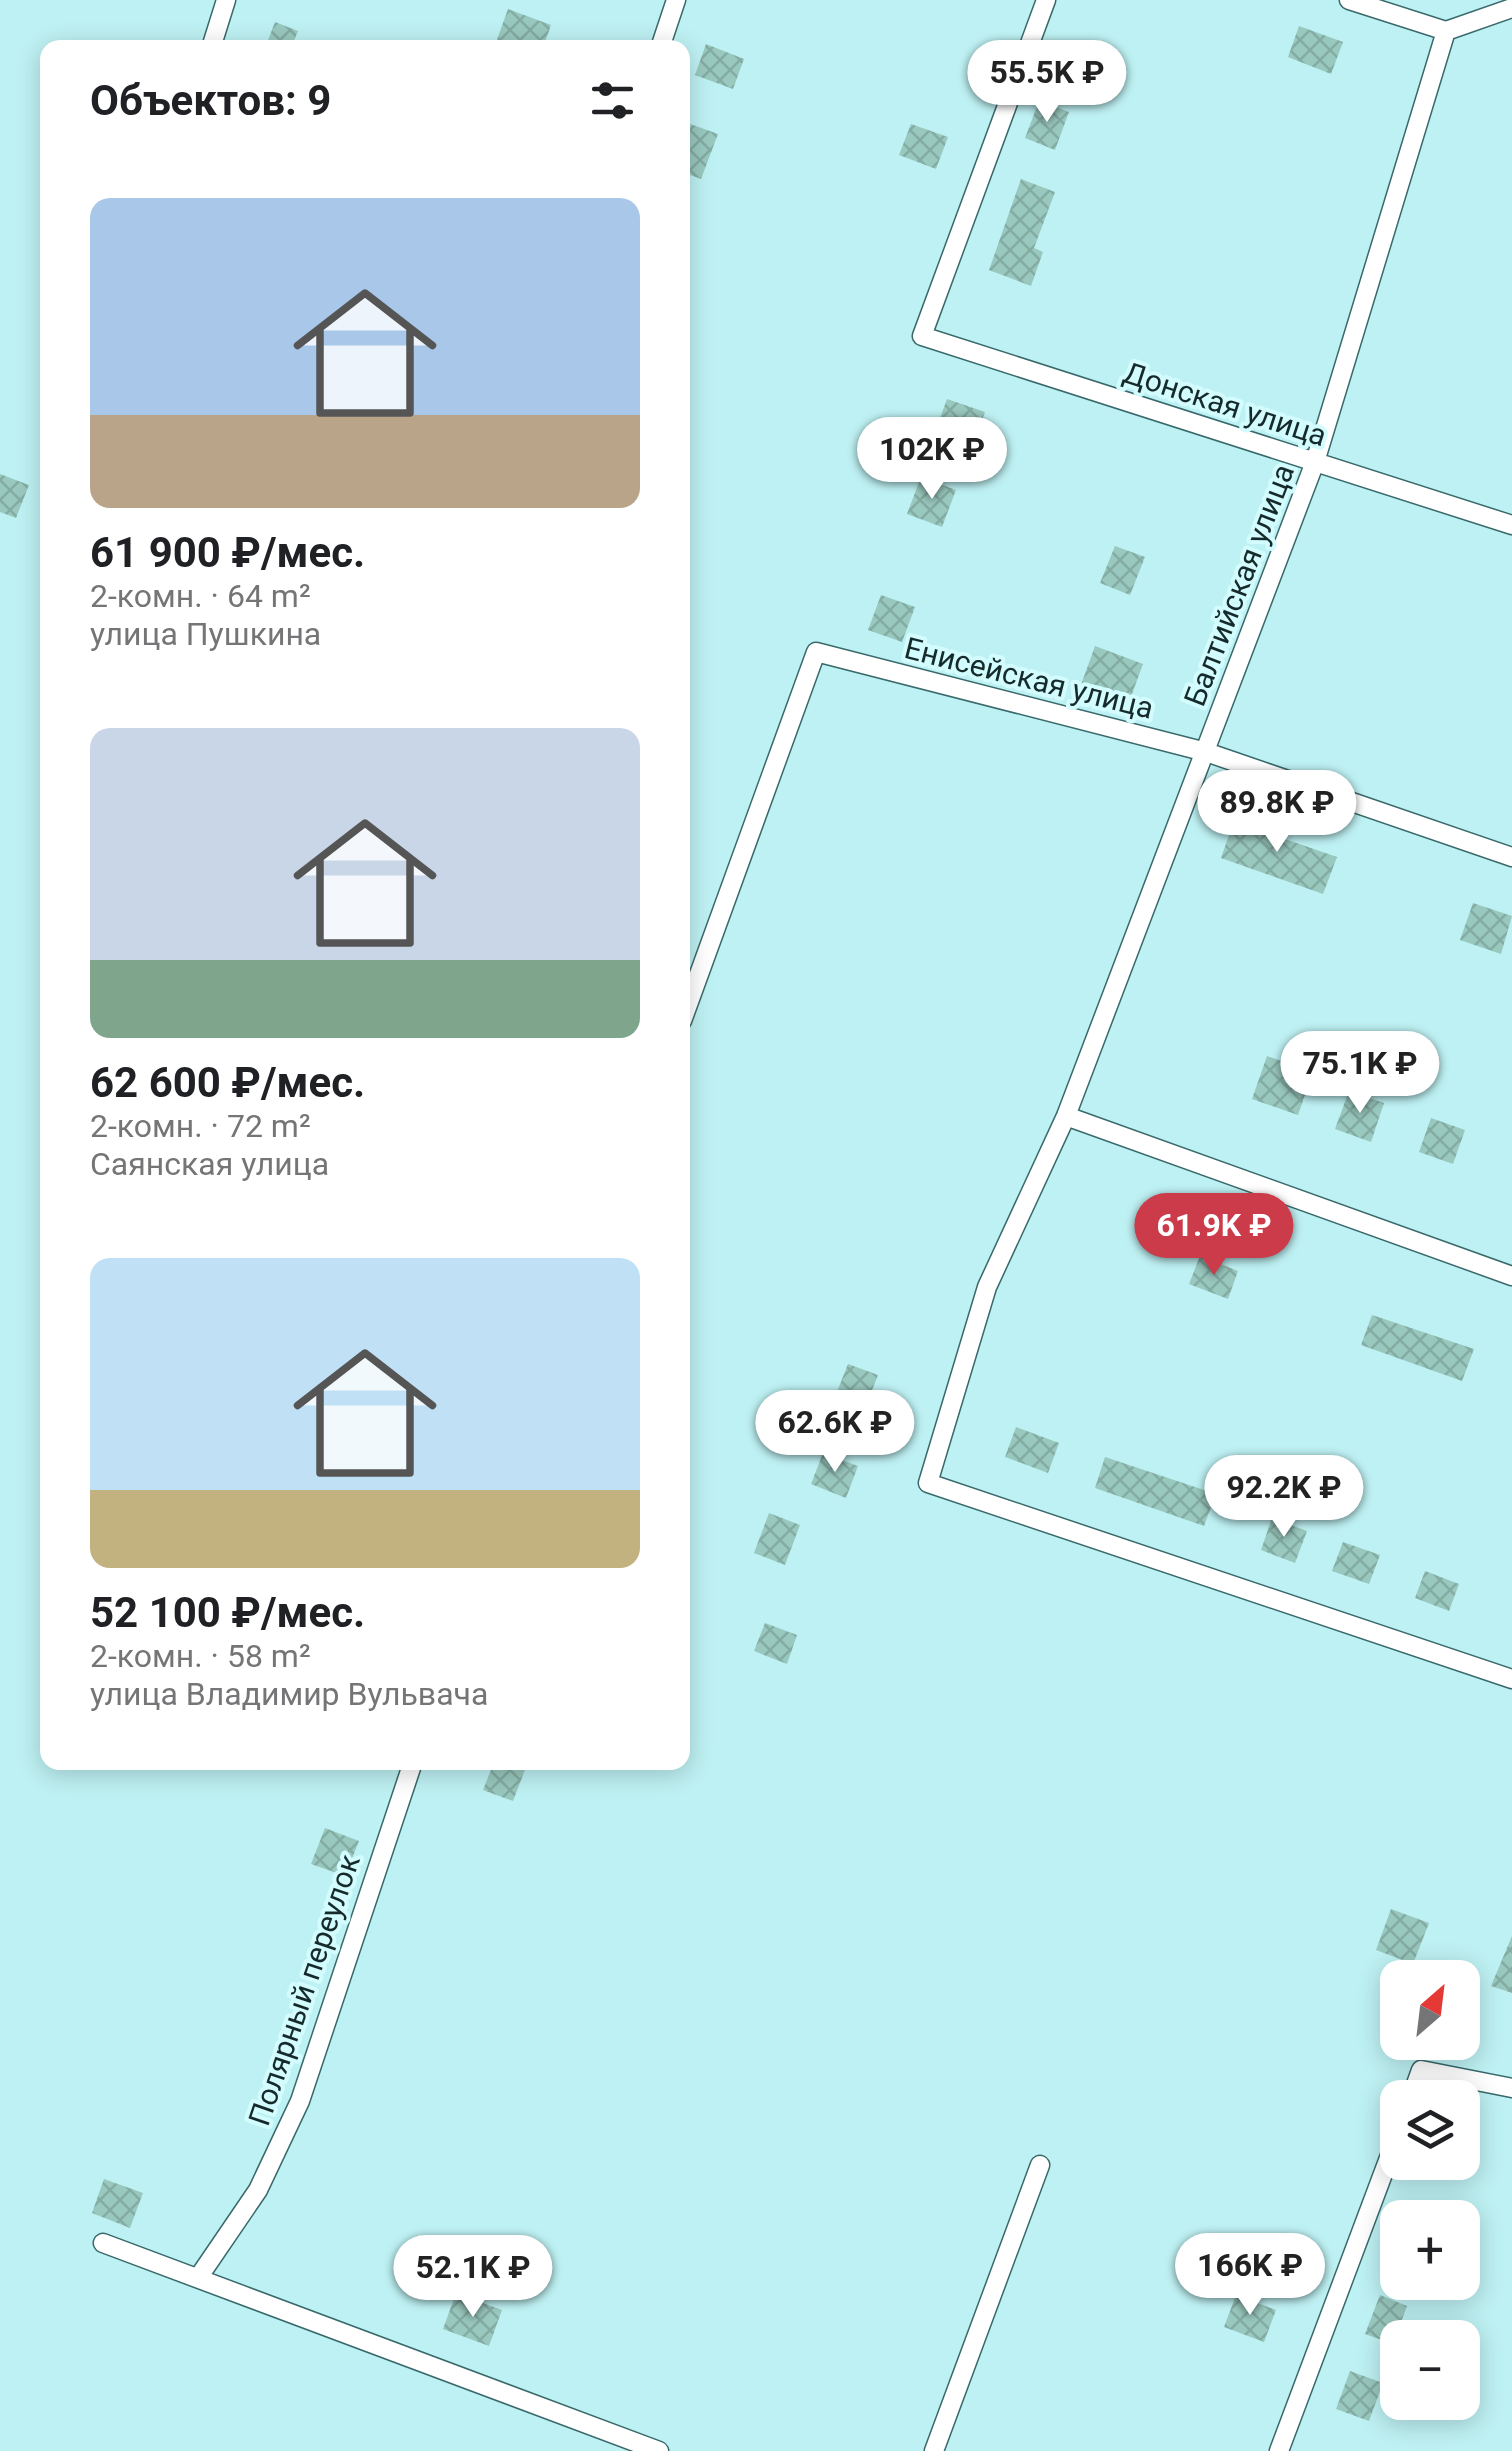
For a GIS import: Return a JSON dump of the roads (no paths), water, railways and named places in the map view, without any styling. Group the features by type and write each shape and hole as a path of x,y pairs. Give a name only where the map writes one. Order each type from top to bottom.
{"street":[{"path":"214,40 226,0"},
{"path":"663,40 676,0"},
{"name":"Донская улица","path":"1046,0 922,336 1512,525"},
{"path":"1349,0 1446,31 1512,8"},
{"name":"Балтийская улица","path":"1446,31 1314,462 1066,1116 987,1287 928,1483 1512,1679"},
{"name":"Енисейская улица","path":"690,999 816,652 1206,752 1512,857"},
{"path":"1066,1116 1512,1276"},
{"name":"Полярный переулок","path":"198,2278 258,2190 300,2102 410,1770"},
{"path":"1417,2080 1421,2070 1472,2080"},
{"path":"1480,2082 1512,2088"},
{"path":"934,2451 1040,2165"},
{"path":"1279,2451 1381,2180"},
{"path":"103,2243 660,2451"}]}
